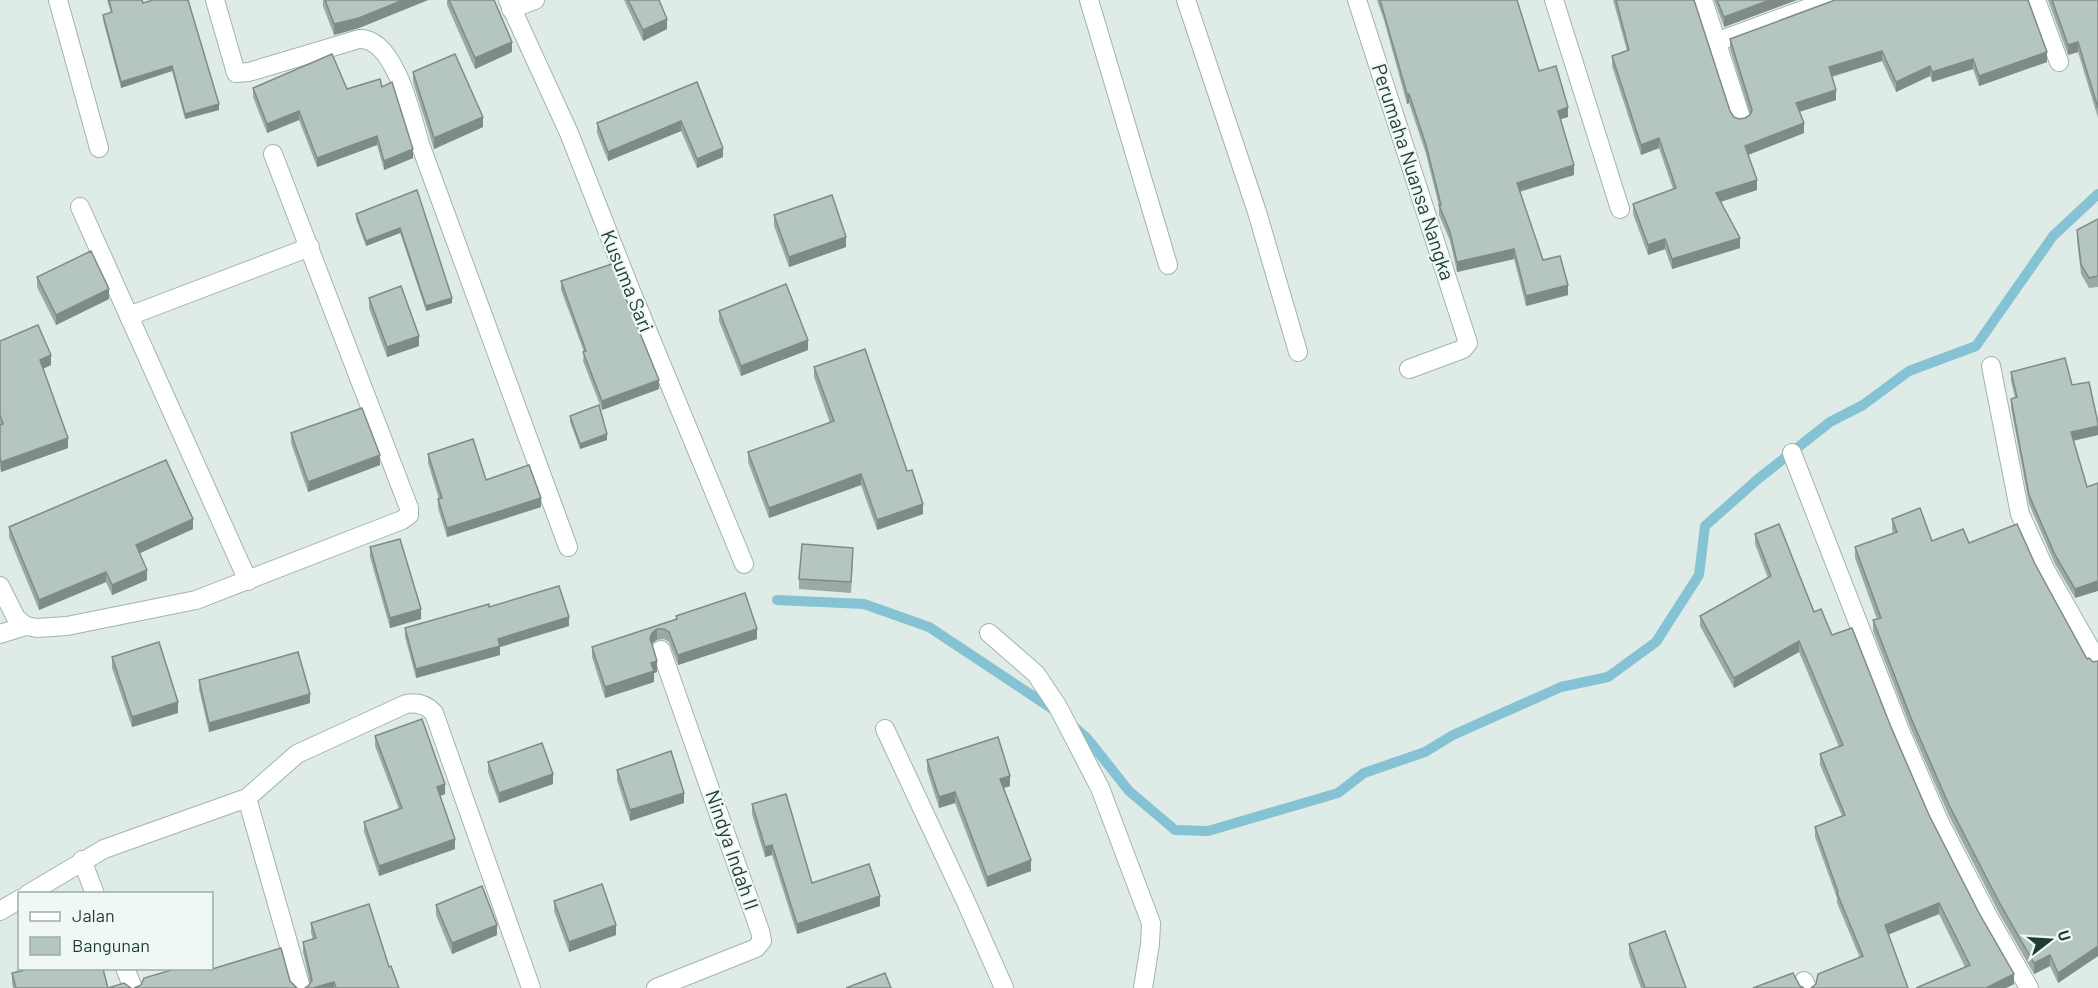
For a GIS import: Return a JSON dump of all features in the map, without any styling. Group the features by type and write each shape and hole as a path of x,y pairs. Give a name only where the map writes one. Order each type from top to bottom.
{"street":[{"path":"58,0 99,148"},
{"path":"215,0 236,73 249,72 359,39 370,40 380,47 391,62 407,100 420,144 568,547"},
{"path":"509,4 535,0"},
{"path":"1089,0 1168,265"},
{"path":"1186,0 1257,212 1298,352"},
{"name":"Perumaha Nuansa Nangka","path":"1357,0 1467,339 1467,345 1463,349 1409,369"},
{"path":"1554,0 1620,208"},
{"path":"1703,0 1741,118"},
{"path":"1716,42 1830,0"},
{"path":"2036,0 2059,62"},
{"name":"Kusuma Sari","path":"509,4 568,133 744,564"},
{"path":"0,634 26,626 37,628 67,626 105,620 196,600 402,520 409,514 409,508 273,154"},
{"path":"80,207 248,580"},
{"path":"129,316 310,247"},
{"path":"1991,366 2020,514 2045,569 2098,662"},
{"path":"1792,453 1901,733 1934,810 1989,918 2029,988"},
{"path":"0,586 16,618 26,626"},
{"path":"989,633 1036,674 1058,706 1100,788 1151,923 1143,988"},
{"name":"Nindya Indah II","path":"656,988 756,948 762,941 661,650"},
{"path":"31,892 104,849 247,798 297,754 405,704 414,702 423,704 434,713 531,988"},
{"path":"885,729 1004,988"},
{"path":"247,798 301,988"},
{"path":"82,860 94,892"},
{"path":"0,911 18,900"},
{"path":"125,970 133,988"}],"building":[{"path":"109,0 142,0 143,3 153,0 188,0 219,104 185,114 172,66 121,82 103,15 112,12"},
{"path":"325,0 403,0 359,18 334,24"},
{"path":"449,0 494,0 512,42 475,58"},
{"path":"628,0 659,0 667,19 643,30"},
{"path":"1380,0 1517,0 1539,71 1556,66 1568,107 1558,111 1574,165 1517,183 1543,260 1560,256 1568,285 1526,296 1514,249 1457,262 1450,232 1439,205 1441,205 1426,145 1409,94 1407,94"},
{"path":"1616,0 1694,0 1730,111 1734,117 1739,119 1750,115 1752,110 1730,39 1835,0 2028,0 2047,52 1979,76 1973,59 1932,72 1930,66 1896,82 1882,51 1829,67 1836,90 1796,103 1804,123 1745,146 1757,180 1716,193 1740,238 1672,259 1665,239 1648,245 1633,204 1676,188 1659,138 1641,145 1612,56 1629,50"},
{"path":"1717,0 1770,0 1724,17"},
{"path":"2052,0 2098,0 2098,108 2078,42 2068,45"},
{"path":"332,54 347,89 380,79 382,87 392,82 413,149 384,161 377,136 317,158 299,111 267,124 253,88"},
{"path":"455,54 483,117 434,138 413,72"},
{"path":"697,82 723,148 697,159 681,121 608,152 597,123"},
{"path":"417,190 452,298 426,306 400,228 366,241 356,214"},
{"path":"832,195 846,237 789,257 774,215"},
{"path":"2098,219 2098,276 2089,278 2081,264 2077,230"},
{"path":"91,251 109,289 56,315 37,277"},
{"path":"612,264 659,380 602,401 583,352 586,351 561,281"},
{"path":"786,284 808,340 741,366 719,311"},
{"path":"401,286 419,336 387,347 369,298"},
{"path":"38,325 51,355 40,360 68,438 1,462 0,425 3,424 0,415 0,341"},
{"path":"865,349 907,471 912,470 923,504 877,520 861,474 769,508 748,452 834,421 814,367"},
{"path":"2065,358 2072,385 2089,382 2098,423 2098,426 2071,432 2087,487 2098,483 2098,581 2075,589 2055,555 2029,495 2011,399 2017,397 2011,372"},
{"path":"599,405 607,434 580,444 570,416"},
{"path":"362,408 380,455 308,482 291,433"},
{"path":"473,439 486,480 529,465 541,498 447,528 438,499 442,498 428,454"},
{"path":"166,460 193,519 136,545 147,570 112,585 106,572 39,600 9,527"},
{"path":"1920,508 1932,541 1963,529 1969,543 2017,524 2035,564 2087,659 2093,662 2098,661 2098,946 2058,973 2050,955 2034,963 1999,902 1949,805 1911,718 1873,620 1881,618 1855,547 1897,532 1892,519"},
{"path":"1779,524 1814,612 1821,609 1832,635 1852,628 1929,815 1979,913 2014,974 1986,988 1916,988 1970,965 1939,903 1885,925 1908,988 1811,988 1816,984 1818,974 1863,956 1837,893 1815,827 1845,815 1820,754 1843,745 1799,641 1734,678 1700,616 1771,576 1755,534"},
{"path":"400,539 421,609 390,618 370,547"},
{"path":"802,544 853,548 851,582 799,579"},
{"path":"559,586 569,617 498,639 500,646 416,669 405,628 489,604 489,607"},
{"path":"745,593 757,629 678,655 669,632 657,629 650,638 657,661 651,663 654,671 605,687 592,647 677,619 676,616"},
{"path":"159,642 178,702 132,717 112,657"},
{"path":"298,652 310,694 209,723 199,680"},
{"path":"422,719 445,784 437,787 455,839 379,866 364,822 402,808 375,736"},
{"path":"998,737 1010,776 1000,779 1031,860 987,877 955,792 939,797 927,760"},
{"path":"542,743 553,774 499,793 488,762"},
{"path":"671,751 684,793 630,810 617,770"},
{"path":"786,794 812,883 869,864 880,896 797,924 772,845 765,847 752,804"},
{"path":"602,884 616,925 569,942 554,901"},
{"path":"482,886 497,925 452,943 436,905"},
{"path":"369,904 389,967 391,966 399,988 336,988 334,982 305,988 312,980 303,942 316,938 311,923"},
{"path":"1665,931 1686,988 1645,988 1629,944"},
{"path":"281,948 290,981 297,988 134,988 141,985 144,978 172,970 213,969"},
{"path":"25,970 103,970 108,988 16,988 12,973"},
{"path":"885,973 891,988 846,988"},
{"path":"1793,973 1800,986 1804,988 1753,988"},
{"path":"124,983 131,988 108,988"}],"waterway":[{"path":"1073,726 1087,738 1129,791 1175,830 1208,831 1338,793 1364,773 1425,752 1453,735 1561,687 1608,677 1656,642 1699,575 1705,526 1758,479 1830,422 1863,405 1909,371 1976,346 2053,236 2098,194"},
{"path":"777,600 864,604 929,627 1054,710"}]}
